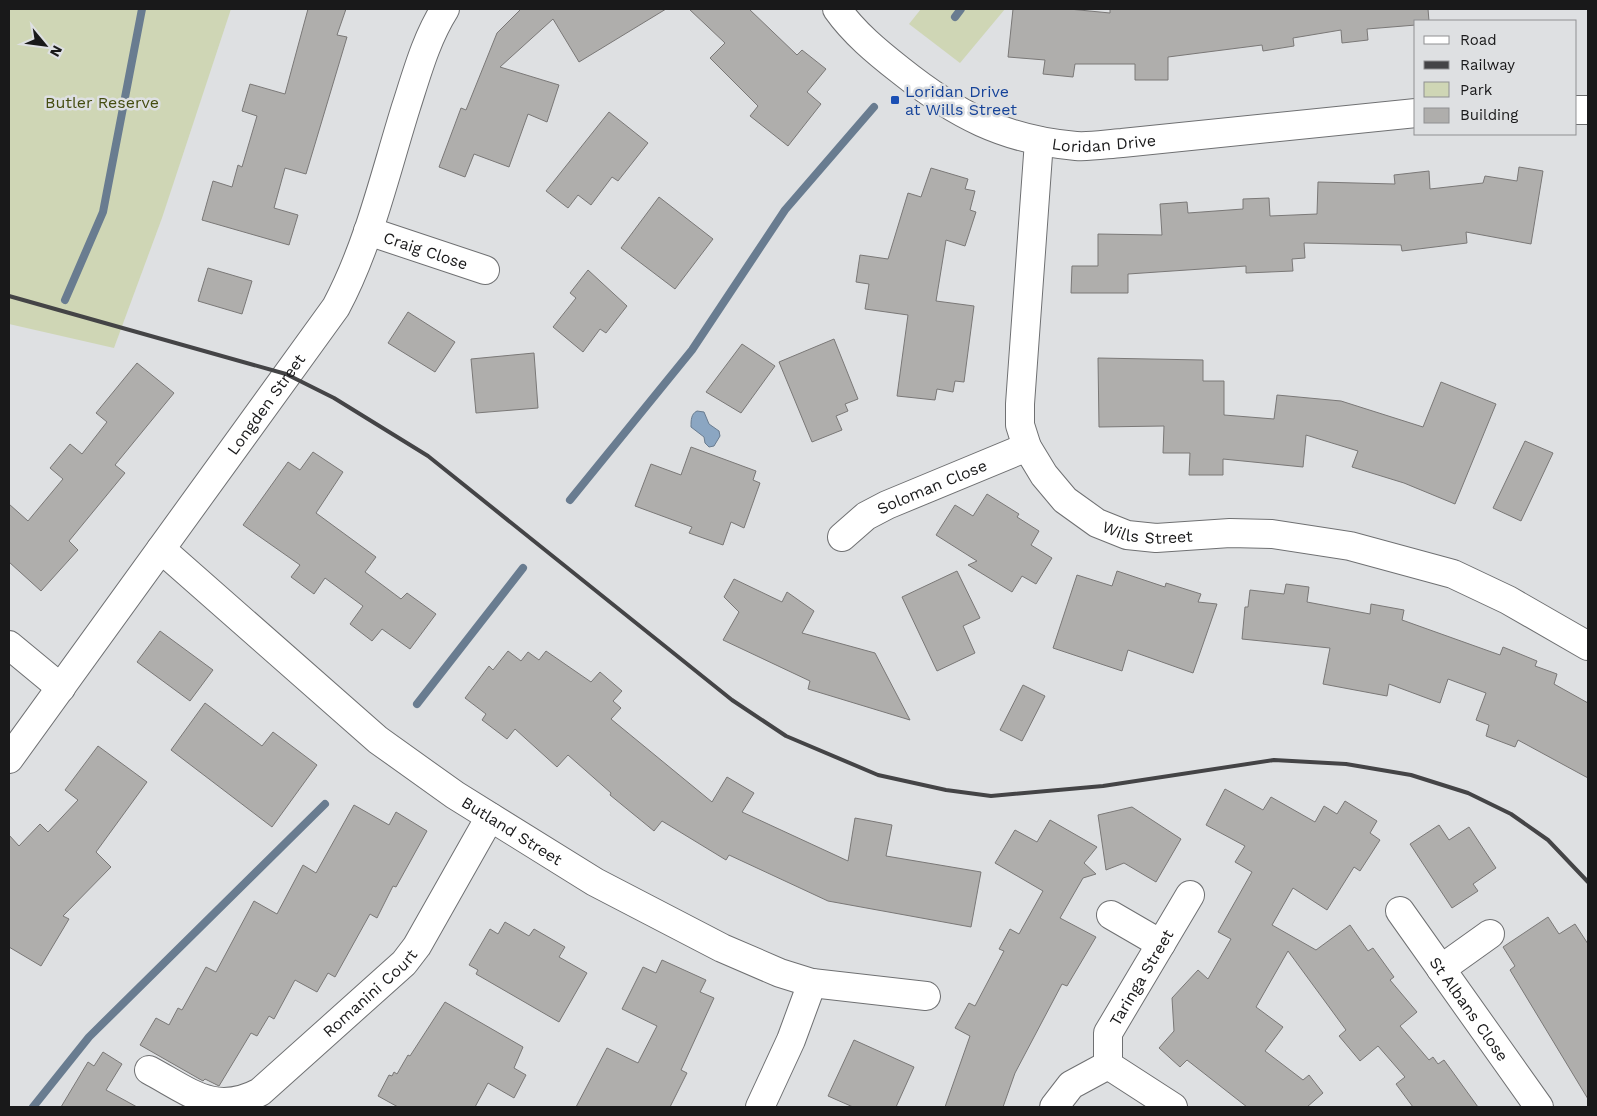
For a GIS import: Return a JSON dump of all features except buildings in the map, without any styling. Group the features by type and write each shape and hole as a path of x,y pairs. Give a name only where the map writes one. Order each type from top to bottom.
{"street":[{"name":"Longden Street","path":"9,759 336,307 347,286 368,231 422,58 437,22 446,9"},
{"name":"Loridan Drive","path":"837,9 878,54 945,104 980,123 1039,140 1077,146 1122,143 1414,113"},
{"name":"Wills Street","path":"1039,140 1020,425 1027,447 1044,475 1065,500 1097,523 1127,535 1156,538 1272,534 1350,546 1453,574 1508,600 1588,646"},
{"name":"Craig Close","path":"368,231 485,270"},
{"name":"Soloman Close","path":"842,537 866,516 887,505 1027,447"},
{"name":"Butland Street","path":"161,549 378,740 455,796 595,882 730,952 780,973 812,983 926,996"},
{"path":"9,644 61,688"},
{"name":"Romanini Court","path":"149,1070 194,1102 231,1105 260,1092 404,964 417,946 490,817"},
{"name":"Taringa Street","path":"1108,1066 1108,1033 1190,895"},
{"name":"St Albans Close","path":"1400,911 1539,1107"},
{"path":"1111,915 1161,944"},
{"path":"1441,969 1490,934"},
{"path":"760,1107 792,1040 812,983"},
{"path":"1054,1107 1070,1085 1108,1066 1173,1107"}],"green space":[{"name":"Butler Reserve","path":"9,9 231,9 162,218 114,348 9,324"},
{"path":"921,9 1005,9 960,63 909,24"}],"water":[{"path":"697,411 704,412 709,424 719,431 720,436 714,446 709,447 705,443 704,437 691,427 692,416"}],"waterway":[{"path":"65,300 103,212 142,9"},
{"path":"955,17 961,9"},
{"path":"570,500 692,350 785,210 874,107"},
{"path":"417,704 523,568"},
{"path":"33,1107 89,1037 325,804"}],"railway":[{"path":"9,296 286,374 334,398 428,456 732,700 786,736 878,775 946,790 991,796 1103,786 1274,760 1346,764 1411,775 1468,793 1511,814 1548,840 1588,882"}],"place":[{"name":"Loridan Drive at Wills Street","path":"895,100"}]}
